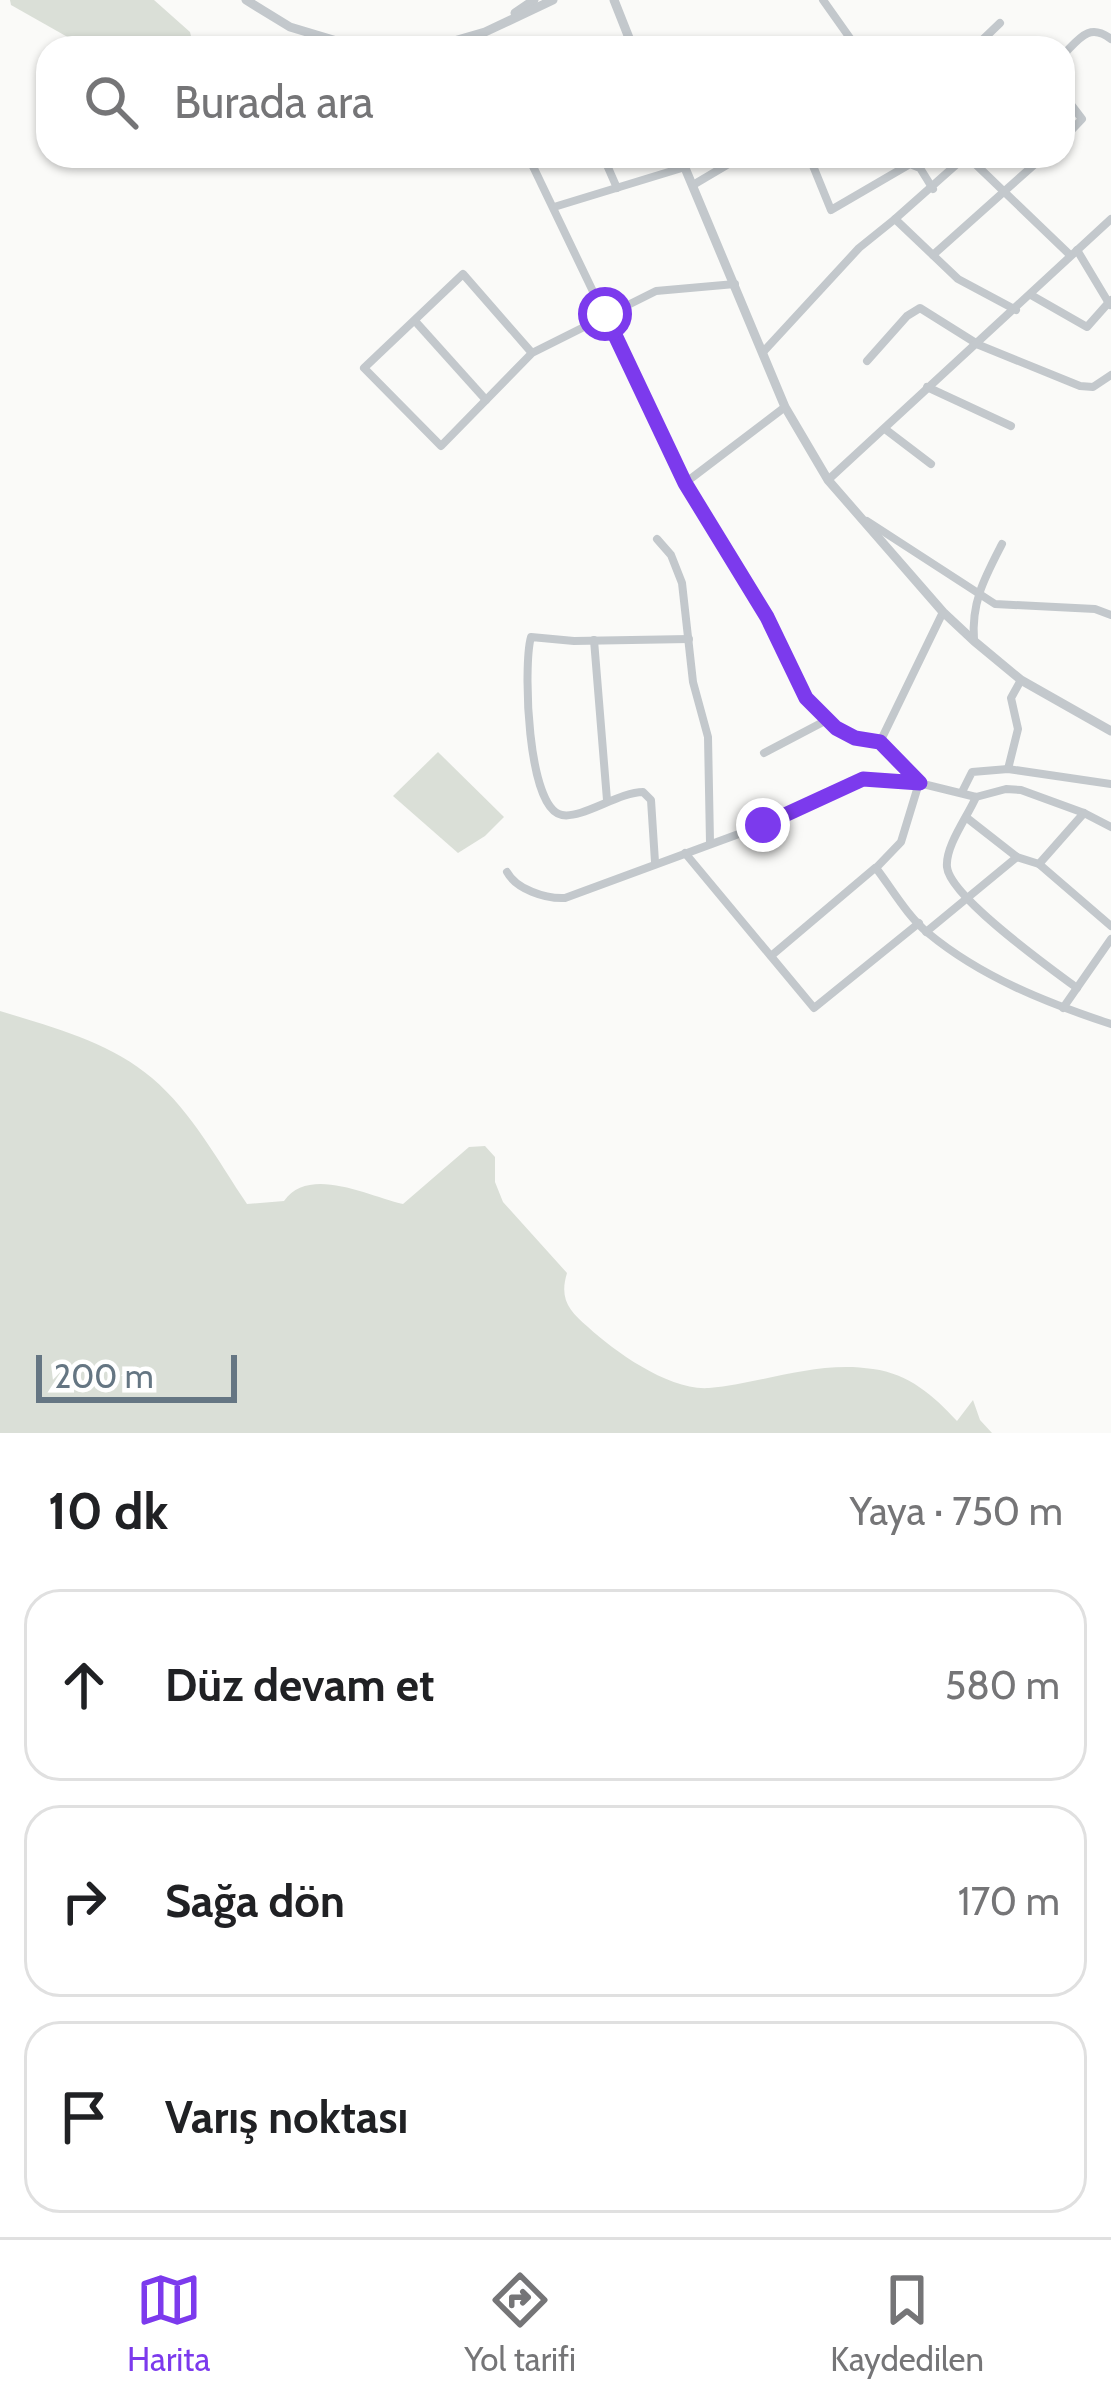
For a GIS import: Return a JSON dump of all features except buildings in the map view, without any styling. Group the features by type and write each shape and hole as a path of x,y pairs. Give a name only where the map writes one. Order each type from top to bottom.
{"street":[{"path":"246,0 290,28 318,36"},
{"path":"485,32 534,0"},
{"path":"471,36 553,0"},
{"path":"605,0 621,22"},
{"path":"614,0 628,36"},
{"path":"823,0 848,36"},
{"path":"986,36 1000,23"},
{"path":"1075,44 1088,31 1102,32 1111,39"},
{"path":"534,168 685,483 767,617 806,698 825,721 855,738 880,742 920,783"},
{"path":"608,168 617,188"},
{"path":"554,208 665,168"},
{"path":"685,168 785,406 828,480 974,641 1021,680 1111,731"},
{"path":"693,185 722,168"},
{"path":"814,168 831,210 900,168"},
{"path":"918,168 932,189"},
{"path":"764,351 859,248 954,168"},
{"path":"979,168 1073,252 1110,303 1087,327 1031,295"},
{"path":"933,255 1029,168"},
{"path":"895,219 958,279 1016,310"},
{"path":"828,480 1111,219"},
{"path":"532,353 463,274 364,368 440,446 532,353 656,291 737,284"},
{"path":"867,361 920,308 979,345 1087,388 1111,375"},
{"path":"415,321 487,401"},
{"path":"927,387 1011,426"},
{"path":"685,483 785,406"},
{"path":"885,429 931,464"},
{"path":"861,517 995,604 1095,609 1111,615"},
{"path":"657,539 671,556 682,583 693,682 708,737 710,842"},
{"path":"974,641 972,613 977,595 1002,544"},
{"path":"880,742 944,612"},
{"path":"656,862 648,795 638,791 566,816 545,802 536,773 526,657 531,637 689,639"},
{"path":"594,639 607,800"},
{"path":"1007,769 1018,729 1011,698 1021,680"},
{"path":"764,753 825,721"},
{"path":"962,792 972,772 1007,769 1111,784"},
{"path":"507,872 515,884 560,899 763,825 863,779 920,783 976,797 1014,789 1111,827"},
{"path":"771,956 901,842 920,783"},
{"path":"976,797 947,868 968,898 1015,942 1077,988"},
{"path":"1039,864 1084,813"},
{"path":"968,818 1017,856 1039,864 1111,926"},
{"path":"685,853 814,1008 919,923"},
{"path":"926,932 1017,856"},
{"path":"876,868 926,932 994,977 1063,1009 1111,1024"},
{"path":"1063,1009 1111,939"}],"shaded area":[{"path":"10,0 154,0 191,36 66,36 11,5"},
{"path":"438,752 504,817 458,853 393,796"},
{"path":"0,1011 99,1045 136,1065 192,1121 247,1204 284,1201 295,1190 323,1184 403,1204 469,1147 485,1146 495,1157 495,1182 503,1202 567,1273 564,1290 571,1310 599,1337 644,1368 677,1383 709,1388 831,1367 873,1369 920,1387 957,1421 973,1400 980,1420 992,1433 0,1433"}],"route":[{"path":"605,314 685,483 767,617 806,698 836,728 855,738 880,742 920,783 863,779 763,825"}]}
